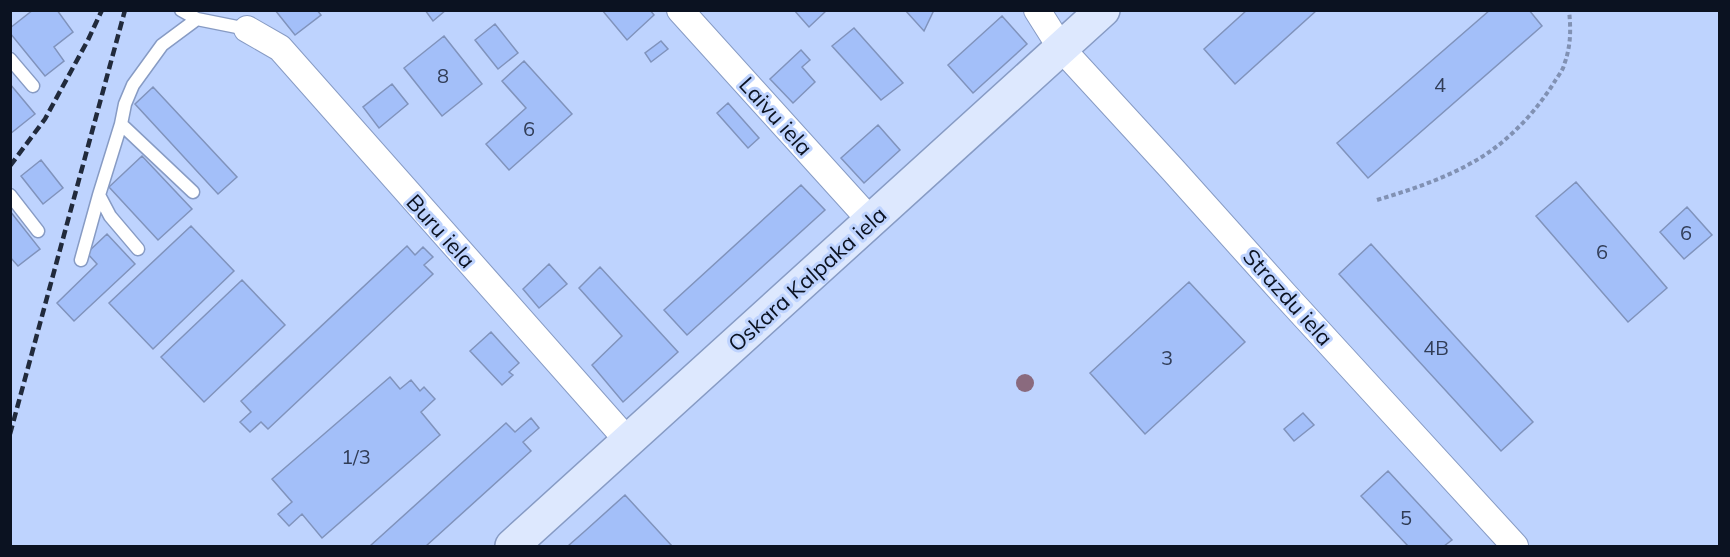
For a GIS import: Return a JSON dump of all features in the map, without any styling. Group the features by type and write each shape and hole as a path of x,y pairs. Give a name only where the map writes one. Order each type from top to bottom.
{"main road":[{"name":"Oskara Kalpaka iela","path":"512,546 1103,10"}],"street":[{"name":"Laivu iela","path":"680,10 871,221"},
{"name":"Strazdu iela","path":"1037,10 1061,48 1515,546"},
{"name":"Buru iela","path":"247,29 279,48 628,441"}],"lane":[{"path":"181,10 197,19 247,29"},
{"path":"81,260 125,104 133,85 162,45 197,19"},
{"path":"10,59 33,86"},
{"path":"121,124 192,192"},
{"path":"10,195 38,231"},
{"path":"99,195 110,216 138,249"}],"path":[{"path":"1377,200 1440,178 1473,162 1492,151 1529,116 1564,66 1571,34 1569,10"}],"building":[{"path":"33,10 57,10 73,32 54,47 64,61 45,76 10,33 10,28"},
{"path":"275,10 317,10 321,15 295,35"},
{"path":"425,10 446,10 433,21"},
{"path":"602,10 650,10 654,15 627,40"},
{"path":"794,10 827,10 809,27"},
{"path":"905,10 934,10 924,31"},
{"path":"1247,10 1317,10 1235,84 1204,49"},
{"path":"1490,10 1529,10 1542,26 1368,178 1337,143"},
{"path":"1002,16 1027,44 973,93 948,65"},
{"path":"495,24 518,53 498,69 475,40"},
{"path":"854,28 903,83 881,100 832,46"},
{"path":"444,36 482,84 442,116 404,68"},
{"path":"661,41 668,49 651,62 645,53"},
{"path":"801,50 810,60 802,67 815,82 793,103 770,79"},
{"path":"524,61 572,114 509,170 486,144 526,108 502,81"},
{"path":"10,84 35,114 10,134"},
{"path":"392,84 408,104 379,128 363,107"},
{"path":"153,87 237,177 218,194 135,104"},
{"path":"728,103 759,138 748,148 717,113"},
{"path":"878,125 900,150 864,183 841,158"},
{"path":"142,156 192,209 158,240 109,187"},
{"path":"41,160 63,188 43,204 21,176"},
{"path":"1576,182 1667,288 1628,322 1536,216"},
{"path":"801,185 825,210 687,335 664,310"},
{"path":"1687,207 1712,235 1684,259 1660,232"},
{"path":"10,211 40,249 18,266 10,257"},
{"path":"191,226 234,271 153,349 109,303"},
{"path":"107,234 135,264 74,321 57,303 97,264 87,253"},
{"path":"1371,244 1533,422 1501,451 1339,274"},
{"path":"407,246 415,255 423,247 433,257 424,265 433,274 268,429 261,422 250,432 240,422 251,412 241,401"},
{"path":"549,264 567,284 539,308 523,289"},
{"path":"600,267 678,352 623,402 592,365 622,336 579,288"},
{"path":"242,280 285,325 204,402 161,357"},
{"path":"1189,282 1245,342 1145,434 1090,373"},
{"path":"491,332 519,363 509,372 513,375 502,385 470,351"},
{"path":"390,377 400,389 411,380 420,391 424,387 435,399 421,412 440,435 322,538 302,514 289,526 278,514 292,502 272,479"},
{"path":"1303,413 1314,425 1294,441 1284,429"},
{"path":"531,418 539,428 523,442 531,451 426,546 370,546 506,423 515,432"},
{"path":"1388,471 1452,540 1444,546 1408,546 1361,496"},
{"path":"625,495 672,546 568,546 585,531"}],"railway":[{"path":"10,166 45,119 102,10"},
{"path":"10,434 125,10"}]}
